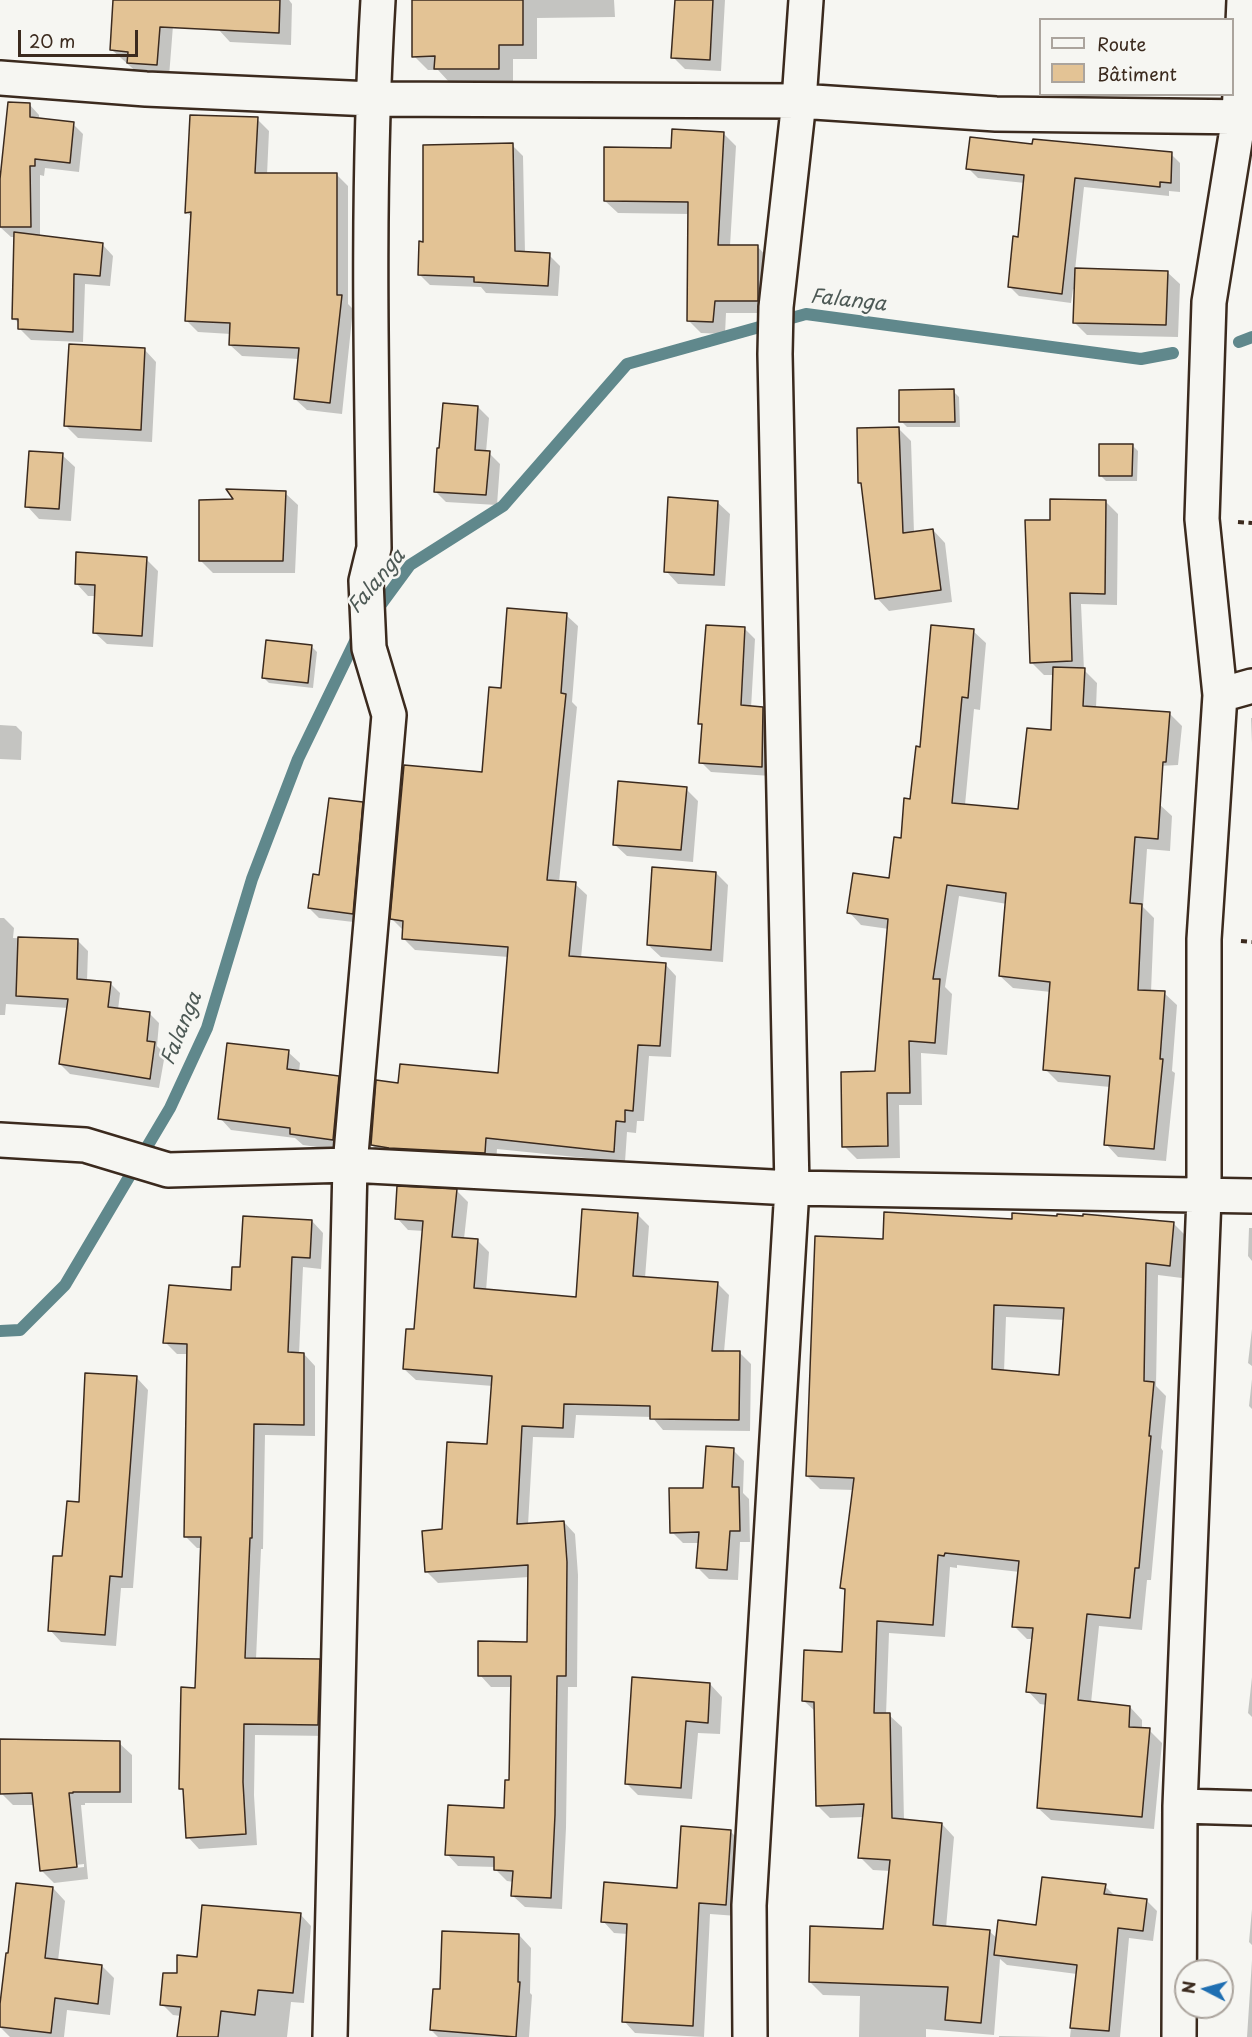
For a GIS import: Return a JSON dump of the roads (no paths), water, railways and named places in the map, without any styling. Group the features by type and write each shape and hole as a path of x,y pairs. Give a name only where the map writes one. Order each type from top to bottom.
{"street":[{"path":"330,2037 350,1165 389,715 369,648 366,582 374,548 370,307 372,99 378,0"},
{"path":"750,2037 749,1905 792,1188 775,354 776,307 799,101 806,0"},
{"path":"1179,2037 1180,1806 1204,1197 1204,939 1220,695 1202,519 1209,302 1245,117 1244,0"},
{"path":"0,78 146,90 372,99 799,101 996,114 1245,117"},
{"path":"1220,695 1252,686"},
{"path":"0,1140 86,1145 168,1170 350,1165 792,1188 1204,1197 1252,1196"},
{"path":"1180,1806 1252,1808"}],"waterway":[{"name":"Falanga","path":"374,614 410,565 503,506 627,364 806,314 1141,359 1173,353"},
{"name":"Falanga","path":"1239,342 1252,337"},
{"name":"Falanga","path":"0,1331 20,1330 65,1285 170,1108 207,1028 252,879 298,759 359,633"}]}
